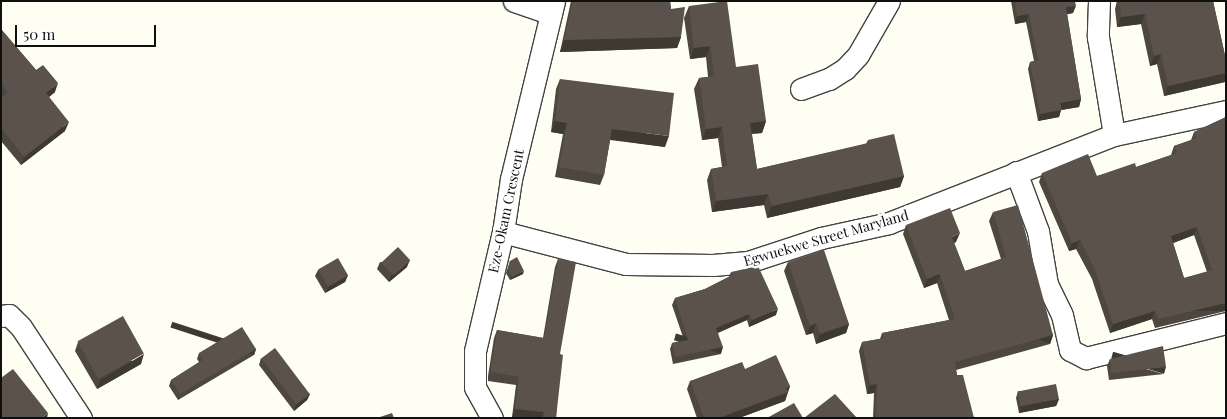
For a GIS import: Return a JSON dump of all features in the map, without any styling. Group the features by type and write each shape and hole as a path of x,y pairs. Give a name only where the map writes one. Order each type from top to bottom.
{"street":[{"path":"514,1 552,8"},
{"path":"801,89 829,79 845,69 858,55 888,1"},
{"path":"1099,1 1099,46 1114,135"},
{"name":"Eze-Okam Crescent","path":"492,418 475,387 475,351 503,232 511,179 552,8"},
{"name":"Egwuekwe Street Maryland","path":"503,232 626,264 732,264 890,223 1114,135 1226,111"},
{"path":"1016,172 1038,231 1047,284 1062,315 1070,350 1086,358 1226,324"},
{"path":"1,316 9,315 20,327 81,418"}],"building":[{"path":"573,1 670,1 671,9 685,7 681,37 564,40"},
{"path":"727,1 736,67 758,64 766,121 750,123 757,169 868,143 868,140 894,134 904,176 772,206 768,194 716,201 711,169 727,166 722,127 706,129 699,78 714,76 710,46 694,48 689,6"},
{"path":"1015,1 1075,1 1076,6 1066,7 1081,99 1060,103 1062,110 1040,114 1030,62 1038,60 1029,14 1017,16"},
{"path":"1119,1 1213,1 1226,60 1226,73 1168,86 1161,54 1154,56 1145,14 1121,17"},
{"path":"1,29 36,70 43,65 58,83 46,93 69,122 24,157 1,128 1,98 8,92 1,84"},
{"path":"560,79 674,93 669,136 612,129 604,175 559,167 567,123 555,121"},
{"path":"1226,117 1226,303 1158,319 1155,311 1113,324 1095,270 1080,240 1072,243 1042,173 1088,154 1097,176 1135,163 1136,167 1177,153 1174,146 1197,138 1194,132","holes":["1197,227 1212,270 1184,278 1171,236"]},
{"path":"1018,205 1053,335 955,362 957,375 963,375 974,418 876,418 877,384 870,385 862,342 884,338 882,333 955,319 940,274 927,279 906,225 950,208 960,233 952,237 965,271 1006,257 993,212"},
{"path":"398,247 410,260 393,276 381,263"},
{"path":"824,250 849,324 820,334 816,323 810,326 788,262"},
{"path":"517,257 524,271 512,277 508,269 510,261"},
{"path":"338,258 348,275 328,287 318,270"},
{"path":"558,259 576,262 560,354 563,355 556,418 543,418 544,412 515,409 519,377 491,372 491,367 497,330 544,338"},
{"path":"758,266 778,309 752,320 749,314 716,328 723,347 675,357 672,343 688,340 675,298 705,289 732,275 731,272"},
{"path":"123,316 144,354 98,379 78,341"},
{"path":"242,327 256,349 180,394 171,380 203,360 199,353"},
{"path":"1163,346 1166,367 1111,373 1110,359"},
{"path":"275,348 310,394 296,405 261,358"},
{"path":"776,355 790,386 786,388 788,392 719,418 704,418 690,381 742,362 745,369"},
{"path":"13,369 48,413 42,418 1,418 1,378"},
{"path":"1056,384 1059,399 1021,406 1018,391"},
{"path":"835,394 857,418 804,418"},
{"path":"794,403 803,418 767,418"},
{"path":"392,413 394,418 377,418"}]}
